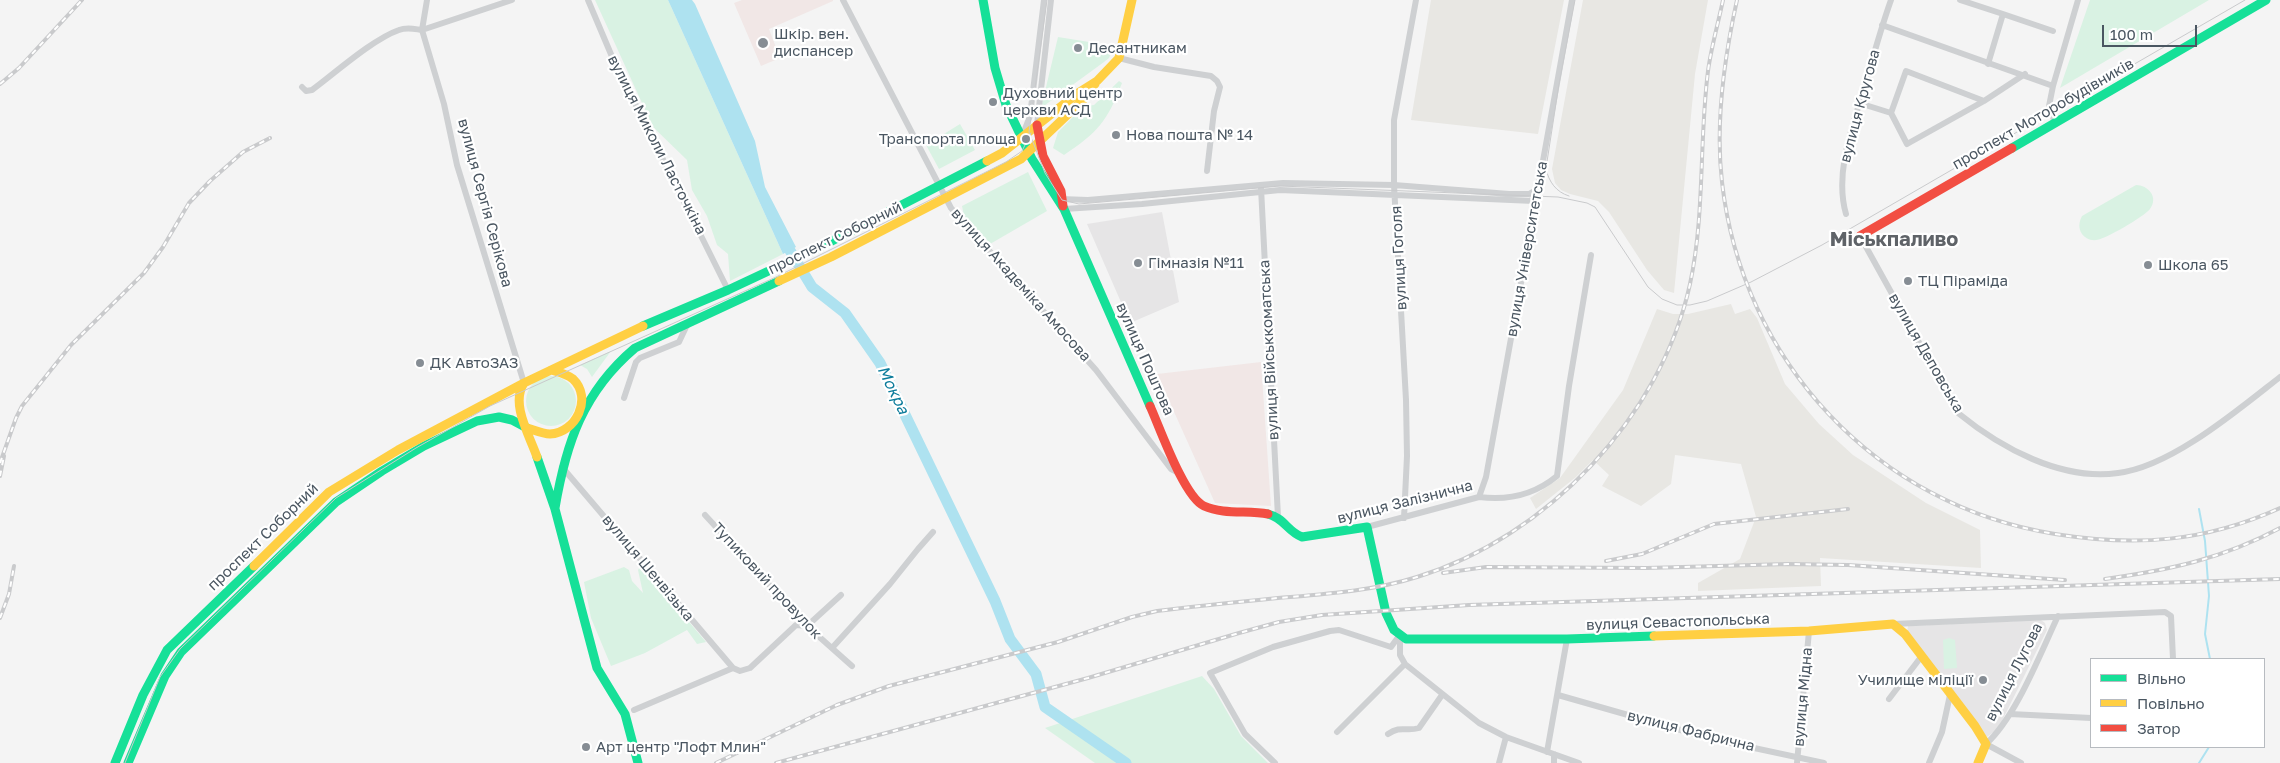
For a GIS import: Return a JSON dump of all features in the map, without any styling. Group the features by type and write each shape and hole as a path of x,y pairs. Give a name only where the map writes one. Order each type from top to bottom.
{"main road":[{"name":"вулиця Поштова","path":"983,0 998,76 1012,117 1021,138 1060,199 1181,474 1193,497 1204,508 1257,511 1278,517"},
{"path":"1119,58 1132,0"},
{"name":"проспект Моторобудівників","path":"1860,236 2266,0"},
{"name":"проспект Соборний","path":"551,370 619,336 728,290 824,245 1002,153 1097,81 1119,58"},
{"name":"проспект Соборний","path":"581,411 611,368 635,348 831,257 1008,167 1030,152 1039,140 1086,98 1097,81"},
{"path":"1037,125 1043,156 1060,199"},
{"path":"555,509 562,466 581,411 582,400 579,388 572,379 551,370 524,383 518,404 555,509 597,668 625,714 639,761"},
{"name":"проспект Соборний","path":"116,763 156,667 176,640 329,492 398,450 524,383"},
{"path":"527,428 551,434 564,431 574,423 581,411"},
{"name":"проспект Соборний","path":"128,763 167,673 181,652 336,502 424,446 477,421 499,417 512,420 527,428"},
{"name":"вулиця Залізнична","path":"1278,517 1294,535 1302,537 1367,527"},
{"path":"1367,527 1386,613 1394,630 1400,636"},
{"path":"1893,624 1905,634 1975,726 1986,744"},
{"name":"вулиця Севастопольська","path":"1400,636 1413,640 1567,639 1809,631 1893,624"},
{"path":"156,667 167,673"},
{"name":"вулиця Лугова","path":"1978,763 1986,744"}],"street":[{"path":"422,30 427,0"},
{"path":"302,86 306,91 312,90 364,51 398,30 409,28 422,30 512,0"},
{"name":"вулиця Миколи Ласточкіна","path":"588,0 613,59 728,290"},
{"name":"вулиця Академіка Амосова","path":"843,0 945,199 973,234 1096,370 1172,469 1181,474"},
{"path":"1021,138 1030,116 1044,0"},
{"path":"1037,125 1050,0"},
{"name":"вулиця Гоголя","path":"1404,518 1407,456 1406,400 1394,185 1394,120 1416,0"},
{"name":"вулиця Університетська","path":"1479,497 1486,477 1534,201 1572,0"},
{"name":"вулиця Кругова","path":"1846,214 1841,198 1841,185 1859,103 1891,0"},
{"path":"1960,0 2053,31"},
{"path":"2055,123 2049,106 2078,0"},
{"path":"1988,64 2003,14"},
{"path":"1882,25 1988,64 2025,74 2053,86"},
{"name":"вулиця Сергія Серікова","path":"422,30 444,104 465,192 524,383"},
{"path":"1119,58 1154,67 1211,76 1217,81 1220,87 1214,111 1207,171"},
{"path":"1891,113 1906,71 1984,100"},
{"path":"1859,103 1891,113 1907,144 2025,74"},
{"path":"1060,199 1096,200 1260,184 1394,185 1509,194 1529,194 1536,190"},
{"name":"вулиця Військкоматська","path":"1260,184 1278,517"},
{"path":"1060,199 1142,204 1280,190 1534,201"},
{"name":"вулиця Деповська","path":"1860,236 1958,413 1980,432 2031,458 2073,473 2118,473 2149,464 2230,416 2280,377"},
{"name":"вулиця Залізнична","path":"1367,527 1479,497 1495,499 1525,495 1548,484 1558,476 1569,386 1591,255"},
{"path":"624,398 636,362 640,358 679,342 687,325"},
{"name":"вулиця Шенвізька","path":"562,466 733,668"},
{"name":"Тупиковий провулок","path":"705,515 807,626 852,666"},
{"path":"832,648 934,532"},
{"path":"634,710 733,668 740,671 750,668 796,625 807,626 841,595"},
{"name":"вулиця Севастопольська","path":"1893,624 2165,612 2171,616 2173,658"},
{"name":"вулиця Лугова","path":"1986,744 1999,732 2010,714 2058,616"},
{"path":"1275,763 1245,734 1210,673 1273,646 1330,630 1339,630 1391,648 1400,636"},
{"name":"вулиця Мідна","path":"1798,759 1809,631"},
{"path":"1400,636 1400,655 1405,664 1480,723 1506,737 1579,763"},
{"path":"1554,763 1550,753 1567,639"},
{"path":"1889,699 1921,657"},
{"path":"1337,732 1405,664"},
{"path":"1388,734 1395,729 1419,728 1442,695"},
{"name":"вулиця Фабрична","path":"1558,695 1712,739 1798,759 1824,763"},
{"path":"1929,763 1942,732 1950,695"},
{"path":"2010,714 2090,718"},
{"path":"1499,763 1506,737"},
{"path":"1986,744 2020,763"}],"shaded area":[{"name":"Шкір. вен. диспансер","path":"742,0 833,1 769,29 780,58 761,66 734,3"},
{"path":"1431,0 1564,0 1538,134 1411,120"},
{"path":"1583,0 1708,0 1695,74 1674,293 1664,290 1647,270 1609,212 1598,201 1570,194 1561,190 1555,183 1552,169"},
{"name":"Гімназія №11","path":"1162,212 1179,302 1130,323 1087,224"},
{"path":"1731,304 1735,314 1750,309 1757,318 1785,384 1819,424 1853,455 1926,503 1980,530 1981,568 1820,558 1821,586 1698,591 1698,583 1740,559 1756,517 1741,464 1675,455 1671,484 1641,506 1602,486 1609,475 1593,460 1576,477 1536,509 1530,498 1560,478 1623,390 1657,309 1673,314 1688,314"},
{"path":"1261,362 1271,506 1215,503 1157,374"},
{"name":"Училище міліції","path":"2041,620 2045,623 2047,630 1998,729 1987,737 1907,632 1908,626"}],"green space":[{"path":"595,0 668,0 783,254 730,281 728,254 717,245 707,216 692,190 687,160 653,127"},
{"path":"2090,0 2209,0 2060,88"},
{"path":"1058,37 1114,46 1109,58 1041,108"},
{"path":"1119,81 1122,83 1106,117 1100,125 1085,140 1064,155 1053,148 1058,132 1084,106 1094,105"},
{"path":"960,124 975,150 939,169 926,145"},
{"path":"1028,172 1047,211 990,244 964,216 962,206"},
{"path":"2136,185 2145,187 2153,196 2152,205 2147,212 2124,227 2100,239 2092,240 2083,235 2079,227 2082,216"},
{"path":"611,351 592,377 587,369 580,365"},
{"path":"551,376 560,378 571,387 576,401 574,410 565,421 551,426 542,424 531,415 526,401 528,392 537,381"},
{"path":"641,565 706,642 697,644 687,630 645,653 611,666 591,618 584,582 624,567 629,570 632,581 643,593 638,570"},
{"path":"1949,638 1955,640 1957,668 1944,669 1943,640"},
{"path":"1202,676 1214,689 1241,736 1268,763 1095,763 1045,728"}],"water":[{"path":"668,0 692,0 695,4 755,141 765,187 796,247 783,254"}],"waterway":[{"name":"Мокра","path":"783,239 812,287 845,313 880,363 995,601 1010,639 1036,674 1045,707 1126,763"},
{"path":"2199,509 2205,541 2209,596 2205,634 2210,658"},
{"path":"2199,763 2208,748"}],"tram line":[{"path":"1047,0 1029,132 1045,173 1062,200 1079,204 1280,186 1558,197 1587,203 1595,207 1648,287 1662,299 1677,305 1690,305 1707,301 1751,282 1822,245 2245,0"},
{"path":"1530,197 1539,191 1544,181 1559,84 1575,0"},
{"path":"125,763 160,677 180,649 336,498 416,448 490,406 776,277 1006,162 1022,151 1031,133"},
{"path":"1546,169 1554,186 1560,192 1569,196"}],"railway":[{"path":"0,84 19,68 82,0"},
{"path":"716,763 837,705 889,686 1058,642 1132,617 1172,609 1349,591 1383,586 1417,577 1465,558 1510,533 1553,502 1591,465 1625,425 1653,380 1675,333 1690,284 1695,258 1700,205 1705,98 1708,71 1723,0"},
{"path":"1737,0 1728,45 1720,114 1722,182 1735,247 1757,309 1789,365 1829,415 1877,458 1931,492 1990,518 2055,534 2114,540 2170,539 2225,528 2280,508"},
{"path":"0,463 22,406 71,345 144,273 163,247 189,203 210,181 243,152 270,138"},
{"path":"0,476 4,456"},
{"path":"1606,561 1642,554 1714,524 1848,509"},
{"path":"2105,579 2151,572 2195,562 2237,548 2280,528"},
{"path":"1443,573 1486,567 1647,568 1788,564 1848,565 2065,580"},
{"path":"0,618 9,594 14,566"},
{"path":"776,763 1088,678 1279,622 1322,615 1469,605 2280,579"}],"traffic: fast":[{"path":"983,0 995,68 1006,105 1032,159 1064,209 1150,406"},
{"path":"2012,148 2266,0"},
{"path":"643,326 728,290 824,245 987,161"},
{"path":"555,508 559,484 571,440 590,401 602,382 617,365 635,348 779,281"},
{"path":"128,763 165,676 181,652 336,502 424,446 477,421 499,417 512,420 527,428"},
{"path":"537,457 555,509 597,668 625,714 638,763"},
{"path":"1268,514 1302,537 1367,527 1386,613 1394,630 1406,639 1567,639 1654,636"},
{"path":"115,763 143,695 167,650 254,566"}],"traffic: slow":[{"path":"987,161 1002,153 1078,93 1097,81 1119,58 1132,0"},
{"path":"779,281 831,257 1021,159 1086,97 1095,84"},
{"path":"537,457 520,410 520,391 524,383 643,326"},
{"path":"527,428 547,434 559,432 567,428 579,413 582,395 579,387 571,377 551,370"},
{"path":"254,566 329,492 398,450 524,383"},
{"path":"1654,636 1809,631 1893,624 1905,634 1975,726 1986,744 1978,763"}],"traffic: jam":[{"path":"1037,125 1043,156 1061,191 1063,206"},
{"path":"1860,236 2012,148"},
{"path":"1150,406 1181,476 1196,500 1212,509 1268,514"}],"place":[{"name":"Шкір. вен. диспансер","path":"763,43"},
{"name":"Десантникам","path":"1078,48"},
{"name":"Духовний центр церкви АСД","path":"993,102"},
{"name":"Нова пошта № 14","path":"1116,135"},
{"name":"Транспорта площа","path":"1026,139"},
{"name":"Гімназія №11","path":"1138,263"},
{"name":"Школа 65","path":"2148,265"},
{"name":"ТЦ Піраміда","path":"1908,281"},
{"name":"ДК АвтоЗАЗ","path":"420,363"},
{"name":"Училище міліції","path":"1983,680"},
{"name":"Арт центр \"Лофт Млин\"","path":"586,747"}],"district":[{"name":"Міськпаливо","path":"1894,240"}]}
